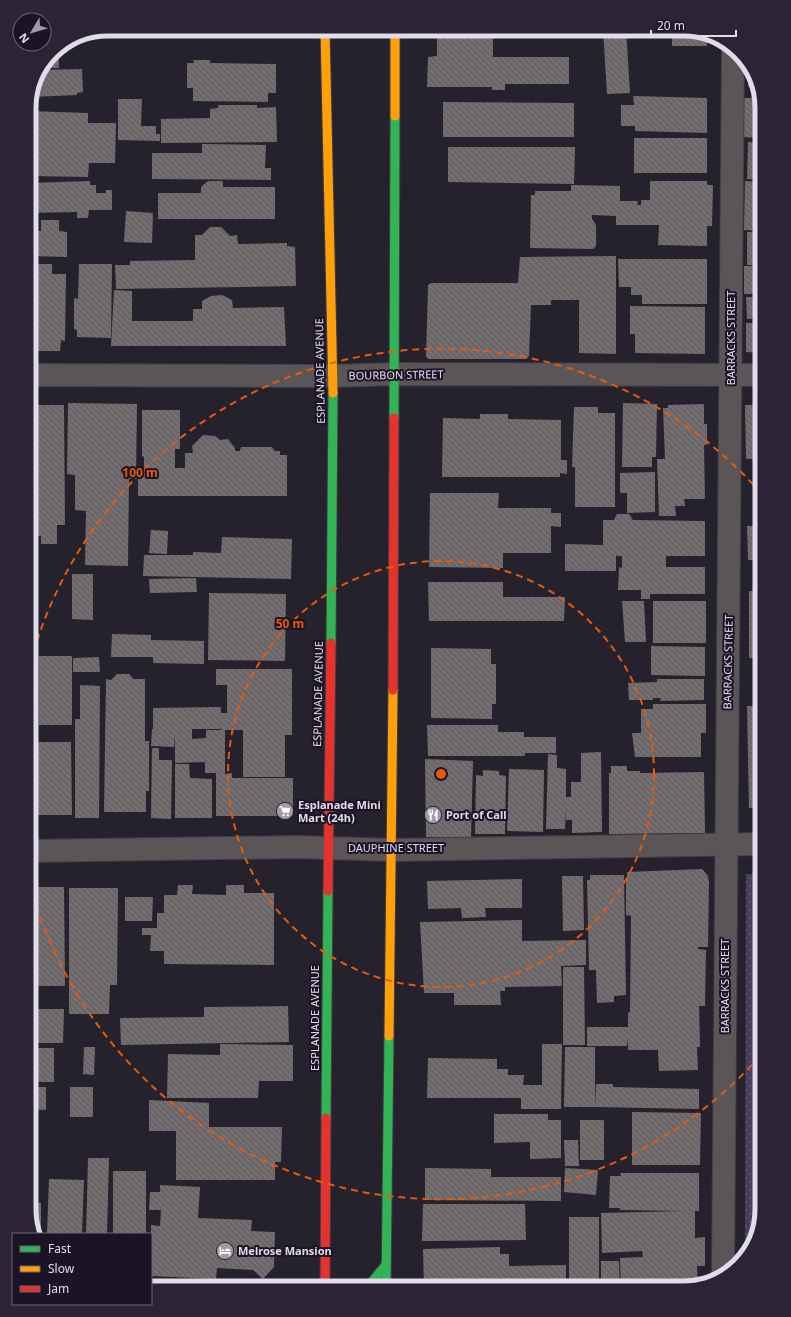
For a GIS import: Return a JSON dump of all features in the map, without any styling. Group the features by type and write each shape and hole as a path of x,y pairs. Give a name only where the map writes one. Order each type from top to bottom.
{"street":[{"name":"ESPLANADE AVENUE","path":"325,36 333,376 325,1281"},
{"path":"386,1281 392,850 396,374 395,36"},
{"name":"BARRACKS STREET","path":"723,1269 725,844 731,375 733,56"},
{"name":"BOURBON STREET","path":"36,375 755,375"},
{"name":"DAUPHINE STREET","path":"36,851 328,848 392,850 755,844"},
{"path":"373,1281 385,1266"}],"shaded area":[{"path":"746,874 755,874 755,1209 753,1228 745,1245"}],"building":[{"path":"101,36 101,39 86,39"},
{"path":"437,36 493,36 493,57 569,57 569,84 505,84 505,90 492,90 492,87 427,87 428,57 437,56"},
{"path":"603,36 626,36 630,93 607,94"},
{"path":"672,36 697,37 707,40 707,46 672,46"},
{"path":"55,59 59,59 59,68 48,68"},
{"path":"193,60 210,60 210,63 276,64 276,93 268,93 268,102 193,101 193,88 187,88 187,63 194,63"},
{"path":"82,69 83,92 77,93 77,95 37,97 41,80 47,70"},
{"path":"748,76 752,87 748,87"},
{"path":"633,96 707,98 707,133 635,131 635,126 621,126 621,105 634,105"},
{"path":"743,98 754,98 755,138 740,137"},
{"path":"118,99 142,99 141,126 156,126 156,134 160,134 160,141 118,140"},
{"path":"443,102 574,103 574,137 443,137"},
{"path":"218,105 257,105 257,108 276,107 277,142 161,143 161,119 210,118 210,109 218,108"},
{"path":"36,111 88,113 88,123 116,123 115,163 89,163 88,177 36,176"},
{"path":"634,138 707,138 707,173 634,173"},
{"path":"748,142 755,142 755,180 747,179"},
{"path":"202,144 266,145 265,168 271,168 271,180 152,179 152,153 202,153"},
{"path":"448,147 575,147 574,184 448,182"},
{"path":"90,181 90,185 96,185 96,193 106,193 106,190 112,190 112,210 89,210 88,218 77,218 77,212 36,213 36,183"},
{"path":"208,181 223,181 223,187 275,187 275,219 158,219 158,193 201,193 201,187"},
{"path":"650,181 707,181 707,185 713,185 712,226 707,226 707,246 658,245 659,225 616,225 616,216 592,215 592,219 596,225 596,246 593,249 530,248 531,195 535,195 535,191 571,191 571,185 620,186 620,201 638,201 637,205 641,205 641,200 650,200"},
{"path":"745,181 755,182 755,231 744,230"},
{"path":"126,211 153,213 152,243 124,242"},
{"path":"41,220 59,220 59,231 67,232 67,257 36,256 36,231 41,231"},
{"path":"210,227 221,227 230,236 237,235 238,244 287,243 287,246 295,247 296,286 116,289 115,265 130,265 130,261 195,260 195,235 202,235"},
{"path":"747,232 755,232 755,265 747,265"},
{"path":"616,256 616,354 579,353 579,300 551,300 551,305 531,305 529,356 526,359 429,359 426,357 428,285 431,283 518,283 520,257"},
{"path":"618,259 707,259 707,304 642,304 642,295 631,295 631,287 619,287"},
{"path":"36,264 52,264 52,274 66,274 65,341 61,340 60,351 36,351"},
{"path":"79,264 112,264 111,338 77,337 77,330 74,329 74,298 78,299"},
{"path":"744,266 755,266 755,294 744,294"},
{"path":"114,290 132,291 132,321 193,321 193,309 202,309 202,301 211,296 222,295 232,300 233,308 284,307 286,346 111,346"},
{"path":"746,297 755,297 755,318 747,319"},
{"path":"630,306 705,307 705,354 635,353 635,334 630,334"},
{"path":"746,323 755,323 755,353 746,352"},
{"path":"68,403 137,404 136,479 129,479 128,566 85,565 86,511 75,510 75,475 67,474"},
{"path":"623,403 657,404 656,457 652,457 652,467 622,467"},
{"path":"704,404 704,424 707,424 707,445 704,445 705,499 684,499 685,506 675,506 676,516 659,516 657,459 665,459 663,408 668,408 668,405"},
{"path":"36,405 64,405 65,525 57,525 57,544 41,544 41,536 36,536"},
{"path":"745,405 755,405 755,459 746,459"},
{"path":"574,407 598,407 598,413 615,413 615,507 575,507 575,467 572,467"},
{"path":"142,410 180,410 180,449 175,449 175,468 185,468 185,453 193,453 192,446 203,435 215,436 220,440 228,439 235,448 235,451 240,451 241,447 272,447 275,451 280,451 280,455 287,455 287,496 138,496 138,469 144,469 144,457 142,456"},
{"path":"480,414 508,414 508,419 561,420 561,460 567,460 567,474 560,473 560,477 442,477 443,418 480,419"},
{"path":"655,472 655,512 627,513 627,493 620,493 620,473"},
{"path":"430,493 499,493 498,508 551,508 551,513 561,513 561,527 551,526 551,553 503,553 503,568 429,567"},
{"path":"617,514 629,514 633,520 705,521 705,556 666,556 666,567 705,567 705,594 650,594 650,599 641,599 641,590 618,590 619,567 622,568 622,556 616,556 616,571 565,571 565,544 603,545 603,520 614,520"},
{"path":"747,526 755,526 755,560 748,560"},
{"path":"151,530 168,531 167,554 149,553"},
{"path":"222,537 292,539 291,579 143,576 144,555 193,555 193,552 221,553"},
{"path":"72,574 93,574 93,620 72,619"},
{"path":"196,578 197,592 150,593 149,579"},
{"path":"428,582 503,582 503,597 565,597 564,621 429,621"},
{"path":"749,591 755,591 755,658 749,658"},
{"path":"209,593 286,594 285,661 208,660"},
{"path":"622,601 644,601 646,642 625,642"},
{"path":"653,601 706,601 706,643 653,643"},
{"path":"112,634 151,635 151,640 204,641 204,664 153,663 153,657 111,657"},
{"path":"651,646 705,647 705,676 651,675"},
{"path":"431,648 491,649 491,664 496,664 496,704 492,704 492,719 431,718"},
{"path":"39,656 72,656 72,725 39,725"},
{"path":"99,657 100,672 73,672 73,658"},
{"path":"216,669 292,669 292,735 285,735 285,777 243,777 243,730 225,730 225,774 232,773 232,778 293,778 293,816 216,816 216,773 205,773 205,762 175,763 175,735 174,747 151,746 153,708 221,707 221,713 227,713 227,685 216,685","holes":["192,729 221,729 206,730 206,738 192,739"]},
{"path":"117,674 129,674 133,679 145,679 145,741 149,741 149,791 146,791 146,812 104,812 106,679 111,680"},
{"path":"657,679 704,679 704,700 660,701 661,698 653,698 653,700 629,700 628,683 657,682"},
{"path":"80,685 100,686 99,818 75,818 75,719 80,719"},
{"path":"653,704 706,704 706,733 701,733 701,757 635,757 632,733 641,733 641,709 653,709"},
{"path":"747,706 755,706 755,808 749,808"},
{"path":"427,725 498,725 498,732 524,732 524,737 556,737 556,753 525,753 525,756 428,756"},
{"path":"38,742 71,742 72,815 38,815"},
{"path":"152,748 159,748 159,760 172,760 171,819 151,818"},
{"path":"601,752 602,832 572,833 572,820 566,820 566,807 565,829 546,829 548,754 557,755 557,768 566,769 566,797 571,797 571,782 581,782 581,753"},
{"path":"425,759 473,761 471,838 426,837"},
{"path":"175,764 189,764 190,778 212,779 212,818 175,818"},
{"path":"611,766 627,766 627,771 640,771 640,773 704,772 705,833 609,834 609,773 611,773"},
{"path":"509,769 544,770 543,832 507,831"},
{"path":"483,770 499,771 499,775 506,776 505,834 475,834 476,775 483,776"},
{"path":"702,869 708,876 709,882 708,947 698,947 698,949 706,950 705,1006 699,1006 700,1047 697,1047 698,1070 659,1071 658,1050 628,1050 628,1038 627,1046 587,1046 587,1027 628,1027 628,1013 630,1012 631,916 626,915 627,872"},
{"path":"590,875 624,875 626,995 614,996 614,1002 597,1003 596,970 589,970 587,880 590,880"},
{"path":"562,876 583,876 584,930 563,931"},
{"path":"522,879 522,908 485,908 486,917 462,918 461,908 428,909 427,881"},
{"path":"178,885 193,885 192,894 226,895 226,885 244,885 244,893 274,893 274,965 164,964 164,951 150,951 151,935 142,935 142,928 157,928 157,913 164,913 164,895 177,895"},
{"path":"36,887 64,887 65,986 36,986"},
{"path":"69,888 118,888 117,985 110,985 109,1014 69,1014"},
{"path":"125,897 153,897 152,921 125,921"},
{"path":"522,920 522,941 586,940 586,965 561,966 562,986 505,987 505,991 500,991 501,1005 454,1005 454,993 424,993 420,922"},
{"path":"563,967 584,967 585,1045 563,1045"},
{"path":"288,1006 289,1042 121,1045 120,1018 204,1017 204,1007"},
{"path":"36,1009 64,1009 63,1043 36,1043"},
{"path":"220,1044 293,1045 293,1081 259,1081 258,1098 167,1098 168,1054 220,1055"},
{"path":"542,1044 562,1044 561,1109 521,1109 521,1098 427,1098 428,1058 497,1059 497,1069 508,1069 508,1075 524,1075 523,1085 542,1085"},
{"path":"84,1047 95,1047 94,1075 83,1074"},
{"path":"565,1047 595,1047 595,1107 564,1107"},
{"path":"36,1048 54,1048 54,1082 36,1082"},
{"path":"596,1084 613,1084 613,1087 699,1089 699,1109 595,1107"},
{"path":"36,1087 46,1087 46,1110 36,1109"},
{"path":"70,1087 93,1087 93,1117 70,1117"},
{"path":"149,1100 209,1103 209,1127 282,1127 281,1162 275,1162 275,1180 176,1180 176,1131 149,1131"},
{"path":"632,1112 701,1113 700,1165 632,1165"},
{"path":"494,1114 548,1114 548,1120 561,1120 561,1158 530,1159 530,1142 494,1143"},
{"path":"580,1120 604,1120 604,1160 580,1160"},
{"path":"564,1140 578,1140 579,1166 565,1166"},
{"path":"88,1158 109,1158 107,1233 86,1233"},
{"path":"36,1164 37,1164 36,1197"},
{"path":"425,1168 491,1169 491,1177 561,1177 561,1201 425,1200"},
{"path":"565,1168 598,1170 596,1195 564,1192"},
{"path":"113,1171 146,1171 146,1233 113,1233"},
{"path":"620,1173 699,1173 699,1211 695,1211 695,1238 705,1237 705,1266 697,1266 698,1279 683,1281 621,1281 620,1258 643,1257 642,1251 602,1253 601,1213 684,1211 620,1210 620,1208 609,1208 610,1176 621,1176"},
{"path":"49,1179 84,1180 82,1233 47,1233"},
{"path":"160,1185 200,1187 198,1218 252,1220 251,1231 275,1232 274,1267 263,1279 253,1270 217,1268 216,1279 152,1276 151,1225 160,1226 161,1210 149,1210 150,1192 160,1192"},
{"path":"36,1203 41,1203 40,1233 38,1228"},
{"path":"423,1204 525,1204 526,1240 422,1241"},
{"path":"569,1217 599,1217 599,1281 569,1281"},
{"path":"500,1247 500,1254 509,1254 509,1266 566,1265 566,1281 424,1281 423,1249"},
{"path":"601,1261 619,1261 620,1281 601,1281"}],"traffic: fast":[{"path":"394,418 395,116"},
{"path":"331,643 333,393"},
{"path":"326,1118 328,891"},
{"path":"386,1281 389,1036"},
{"path":"373,1281 385,1266"}],"traffic: slow":[{"path":"325,36 333,393"},
{"path":"395,36 395,116"},
{"path":"389,1036 393,690"}],"traffic: jam":[{"path":"393,690 394,418"},
{"path":"328,891 331,643"},
{"path":"325,1281 326,1118"}],"place":[{"name":"Esplanade Mini Mart (24h)","path":"285,811"},
{"name":"Port of Call","path":"433,815"},
{"name":"Melrose Mansion","path":"225,1251"}]}
